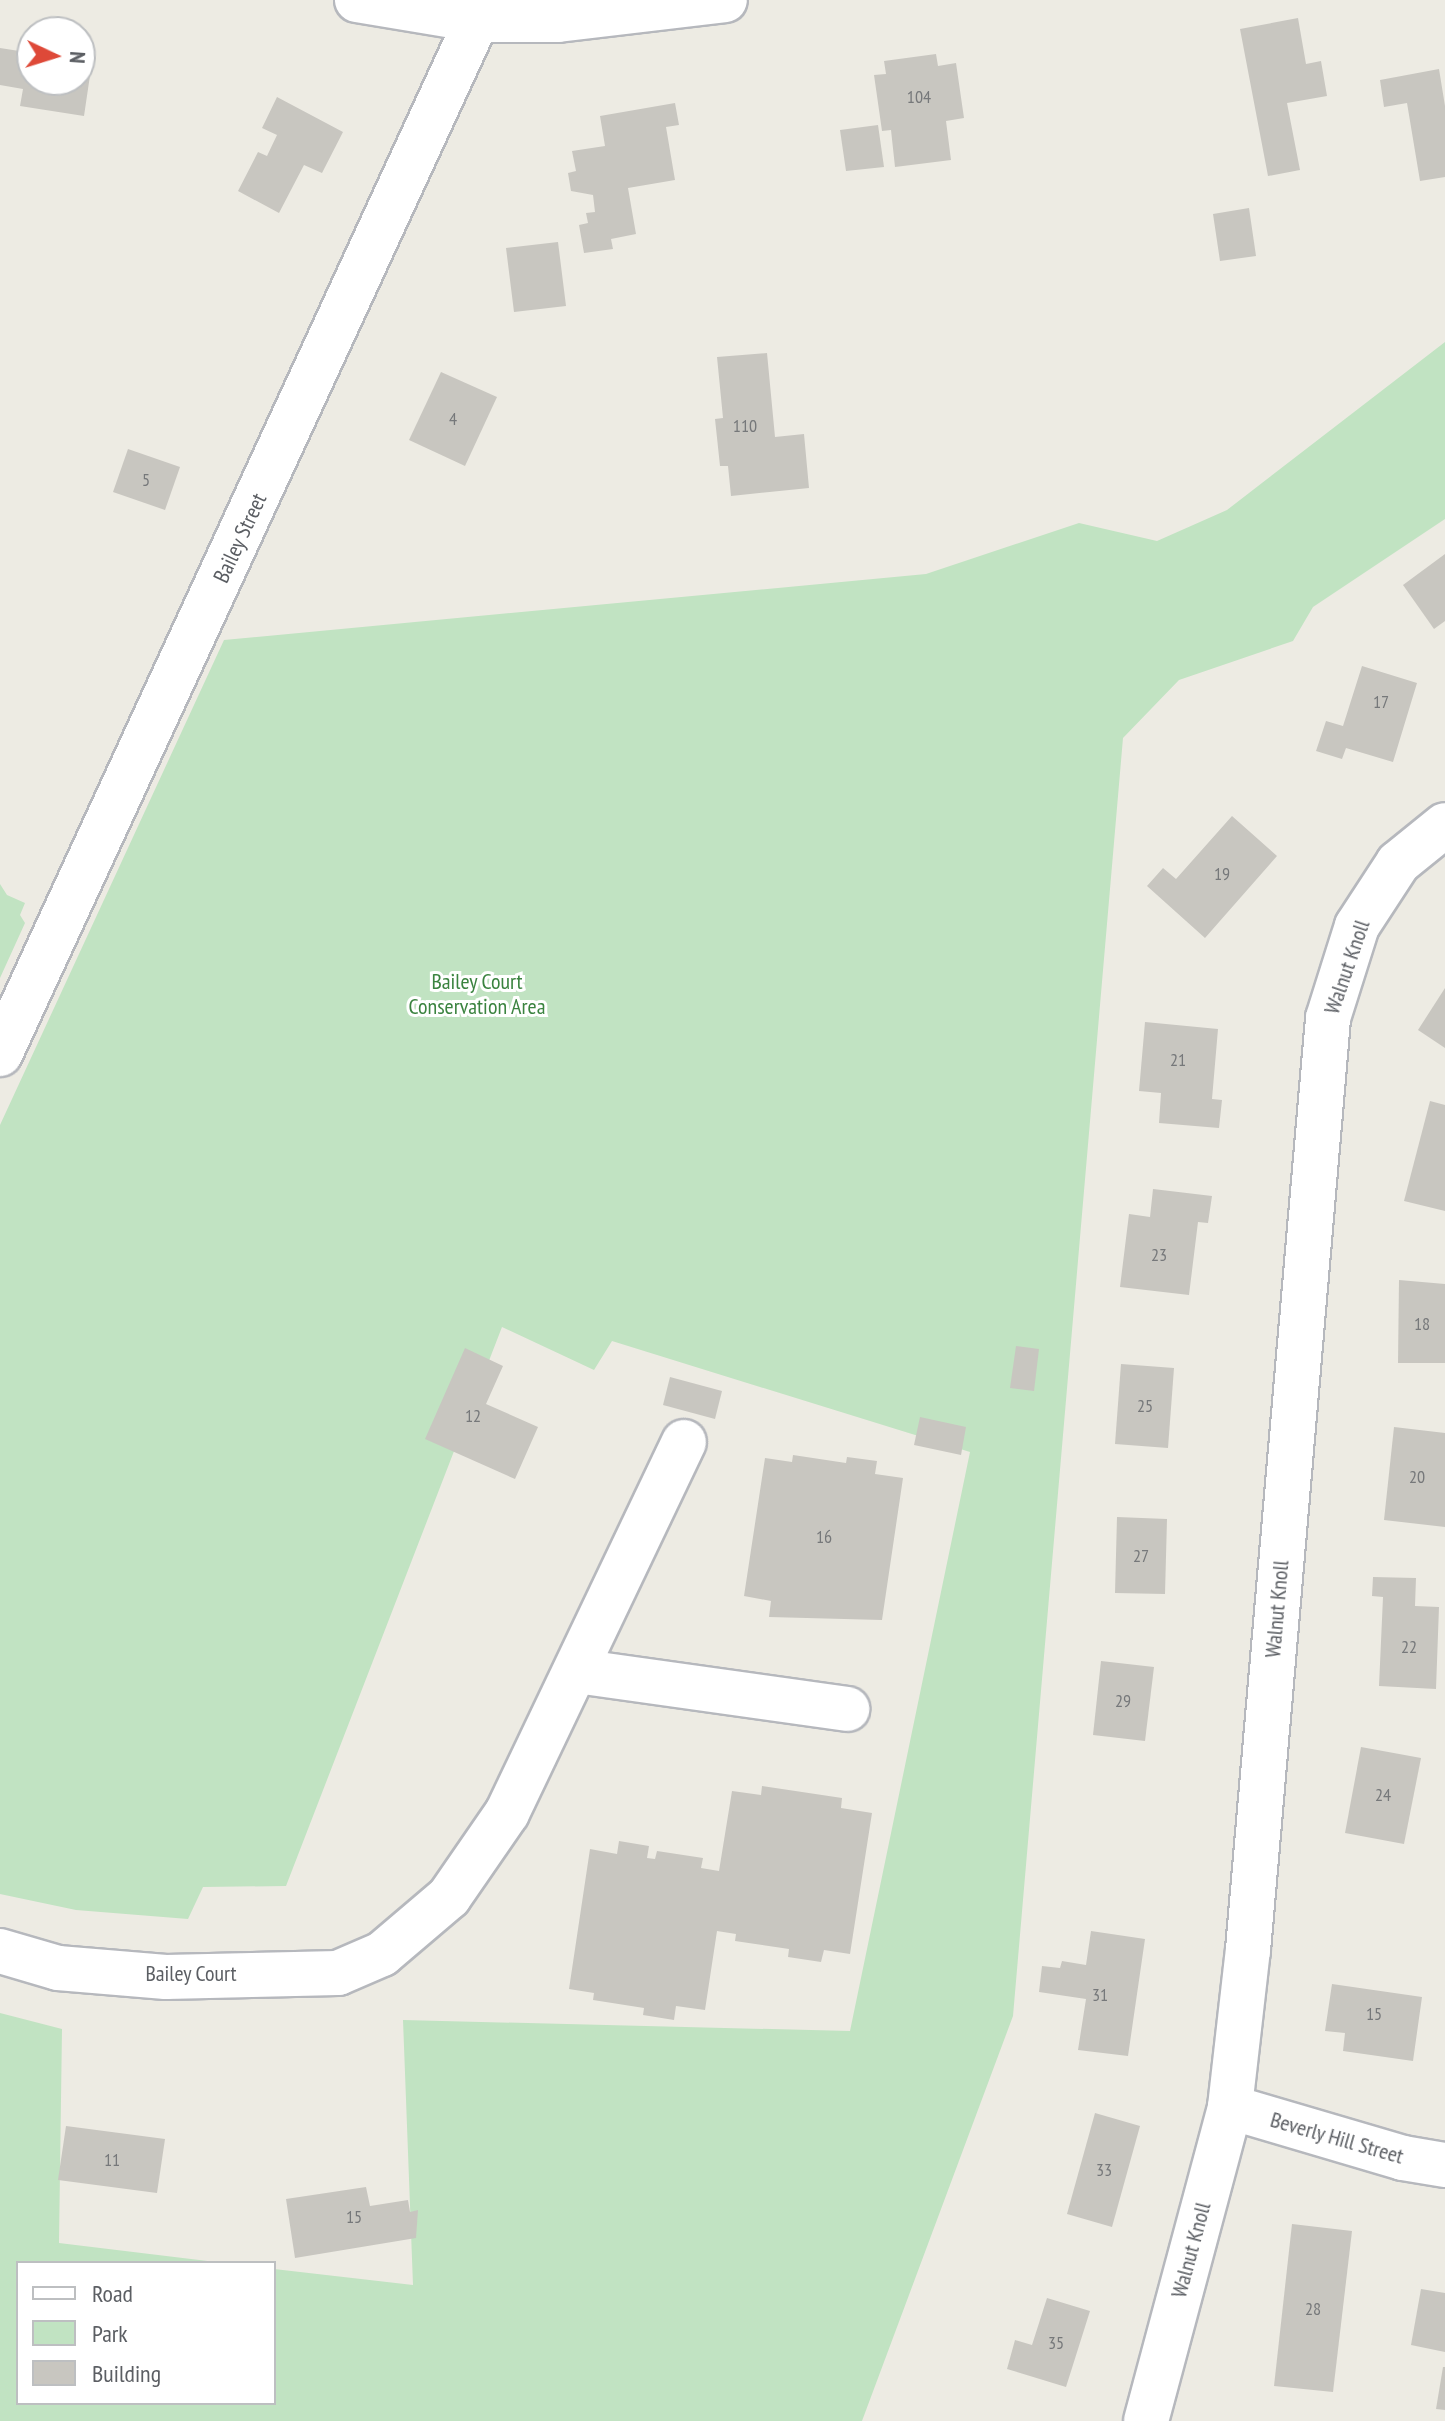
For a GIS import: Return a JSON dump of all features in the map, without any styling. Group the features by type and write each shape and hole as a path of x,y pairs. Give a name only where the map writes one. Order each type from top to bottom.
{"street":[{"path":"357,0 477,20 558,20 725,0"},
{"name":"Bailey Street","path":"0,1054 477,20"},
{"name":"Walnut Knoll","path":"1146,2421 1230,2107 1248,1950 1328,1018 1357,926 1398,863 1445,825"},
{"name":"Bailey Court","path":"0,1951 58,1968 166,1977 338,1973 382,1954 449,1897 507,1813 684,1442"},
{"path":"577,1671 847,1709"},
{"name":"Beverly Hill Street","path":"1230,2107 1403,2158 1445,2165"}],"green space":[{"name":"Bailey Court Conservation Area","path":"1445,342 1445,519 1313,607 1293,641 1179,680 1123,738 1013,2016 862,2421 0,2421 0,2013 62,2029 59,2243 208,2261 16,2261 16,2405 276,2405 276,2269 413,2285 403,2020 850,2031 970,1452 612,1341 594,1370 502,1327 286,1886 203,1887 188,1919 76,1910 0,1894 0,1125 224,640 926,574 1079,523 1157,541 1227,510"},
{"path":"0,884 7,895 25,903 20,915 25,923 0,978"}],"building":[{"path":"1298,18 1306,64 1321,61 1327,96 1287,103 1300,170 1268,176 1240,29"},
{"path":"0,48 16,50 16,88 0,85"},
{"path":"936,54 938,66 956,63 964,118 946,121 951,160 895,167 891,130 882,131 874,75 886,74 884,61"},
{"path":"1439,69 1445,106 1445,177 1420,181 1407,103 1384,107 1380,80"},
{"path":"22,96 87,96 84,116 20,106"},
{"path":"277,97 343,132 322,173 304,165 279,213 238,191 258,152 267,156 277,135 262,128"},
{"path":"675,103 679,125 666,127 675,180 628,188 636,234 611,239 613,249 584,253 579,225 588,223 586,213 595,212 593,195 571,191 568,173 576,171 572,151 605,146 600,116"},
{"path":"878,125 884,167 846,171 840,130"},
{"path":"1249,208 1256,256 1220,261 1213,214"},
{"path":"558,242 566,306 514,312 506,248"},
{"path":"767,353 775,437 804,434 809,488 731,496 728,466 720,466 715,419 723,418 717,357"},
{"path":"441,372 497,397 465,466 409,440"},
{"path":"128,449 180,467 165,510 113,492"},
{"path":"1445,554 1445,621 1434,629 1403,585"},
{"path":"1362,666 1417,683 1393,762 1346,748 1342,759 1316,751 1326,721 1343,726"},
{"path":"1232,816 1277,856 1205,938 1147,886 1163,868 1176,879"},
{"path":"1445,988 1445,1048 1418,1030"},
{"path":"1145,1022 1218,1029 1212,1099 1222,1100 1219,1128 1159,1123 1161,1093 1139,1091"},
{"path":"1430,1101 1445,1105 1445,1211 1404,1201"},
{"path":"1153,1189 1212,1196 1208,1223 1198,1222 1189,1295 1120,1287 1129,1214 1150,1217"},
{"path":"1399,1280 1445,1284 1445,1363 1398,1363"},
{"path":"1016,1346 1039,1349 1034,1391 1010,1388"},
{"path":"465,1348 503,1366 486,1404 538,1427 515,1479 425,1439"},
{"path":"1121,1364 1174,1368 1168,1448 1115,1444"},
{"path":"670,1377 722,1391 715,1419 663,1405"},
{"path":"920,1417 966,1427 961,1455 914,1445"},
{"path":"1394,1427 1445,1433 1445,1527 1384,1520"},
{"path":"793,1455 846,1463 847,1457 877,1461 875,1474 903,1478 882,1620 769,1617 771,1601 744,1596 765,1458 792,1462"},
{"path":"1117,1517 1167,1519 1165,1594 1115,1593"},
{"path":"1373,1577 1416,1578 1415,1606 1439,1607 1436,1689 1379,1686 1383,1597 1372,1596"},
{"path":"1101,1661 1154,1667 1145,1741 1093,1735"},
{"path":"1361,1747 1421,1758 1404,1844 1345,1833"},
{"path":"762,1786 842,1798 841,1808 872,1813 850,1954 824,1950 821,1962 788,1957 789,1949 735,1941 736,1934 717,1931 705,2010 676,2006 674,2020 643,2015 644,2008 593,2000 594,1993 569,1989 590,1849 617,1854 619,1841 649,1846 647,1858 655,1859 657,1851 703,1858 701,1868 719,1871 732,1791 761,1795"},
{"path":"1091,1931 1145,1939 1128,2056 1078,2050 1086,1999 1039,1992 1042,1966 1060,1968 1062,1961 1086,1965"},
{"path":"1332,1984 1422,1997 1413,2061 1343,2051 1345,2033 1325,2031"},
{"path":"1095,2113 1140,2126 1112,2227 1067,2214"},
{"path":"66,2126 165,2139 157,2193 58,2180"},
{"path":"366,2187 370,2206 408,2200 410,2212 418,2210 416,2238 295,2258 286,2199"},
{"path":"1292,2224 1352,2231 1333,2392 1274,2386"},
{"path":"1421,2289 1445,2293 1445,2352 1411,2345"},
{"path":"1047,2298 1090,2311 1066,2387 1007,2369 1015,2340 1032,2345"},
{"path":"1445,2367 1445,2410 1436,2409"}]}
